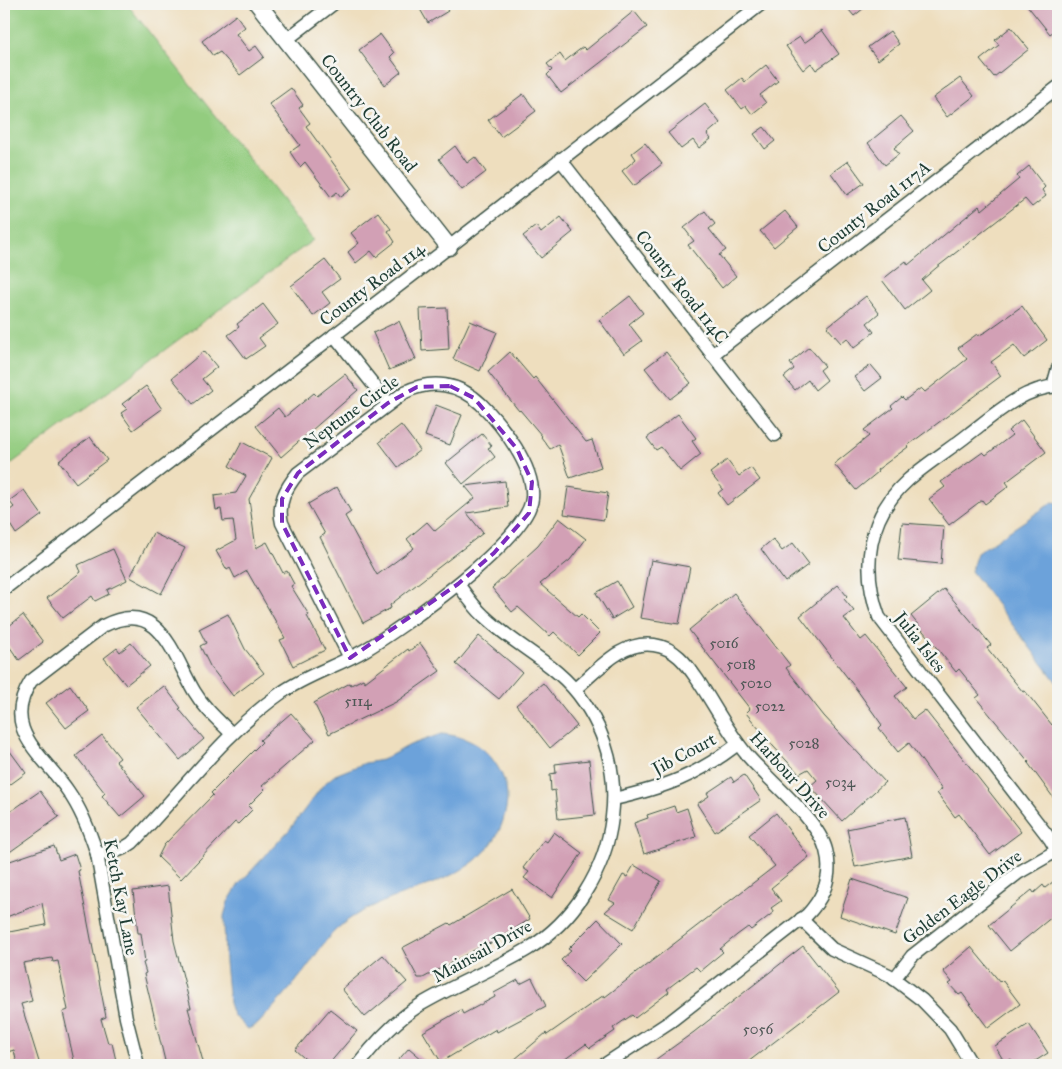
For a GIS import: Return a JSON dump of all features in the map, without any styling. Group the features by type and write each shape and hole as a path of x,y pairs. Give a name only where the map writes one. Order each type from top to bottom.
{"street":[{"name":"Country Club Road","path":"258,4 449,247"},
{"path":"286,40 333,4"},
{"name":"County Road 114","path":"4,589 334,336 761,4"},
{"name":"County Road 117A","path":"712,355 1058,87"},
{"name":"County Road 114C","path":"560,160 775,435"},
{"path":"334,336 388,403"},
{"name":"Julia Isles","path":"1057,851 1050,839 879,617 870,593 869,566 872,541 879,518 907,481 1018,398 1056,386 1058,368"},
{"name":"Neptune Circle","path":"97,854 112,853 124,849 132,843 232,734 283,692 350,658 365,650 458,584 494,553 518,528 529,513 532,498 532,482 517,449 485,408 462,390 435,384 417,387 388,403 298,473 288,485 282,499 280,512 293,546 350,658"},
{"name":"Mainsail Drive","path":"358,1065 388,1031 420,1005 530,948 568,914 583,895 603,856 612,821 614,799 608,755 603,737 595,720 575,689 556,670 484,617 458,584"},
{"name":"Ketch Kay Lane","path":"138,1065 126,1018 97,854 80,809 68,790 21,731 17,718 18,705 22,693 31,681 103,626 114,620 129,617 145,621 156,627 166,638 203,706 232,734"},
{"name":"Harbour Drive","path":"575,689 623,650 646,644 667,648 678,654 690,668 738,744 814,826 826,848 829,864 824,892 817,904 800,920 671,1021 604,1065"},
{"name":"Jib Court","path":"614,799 670,785 704,768 738,744"},
{"name":"Golden Eagle Drive","path":"894,979 905,964 922,948 1018,873 1057,851"},
{"path":"800,920 832,950 874,967 894,979 934,1012 955,1036 972,1065"}],"highlighted area":[{"path":"450,386 474,398 517,449 532,482 529,513 494,553 458,584 350,658 282,523 282,499 298,473 388,403 417,387"}],"green space":[{"path":"4,4 127,4 313,240 4,469"}],"water":[{"path":"1053,502 1058,503 1058,684 971,571 977,553"},
{"path":"441,734 470,741 488,754 501,772 507,792 507,799 505,813 495,838 479,858 458,872 359,913 338,928 328,938 300,977 258,1024 248,1029 233,1015 229,1003 225,962 224,916 228,902 239,884 290,829 323,785 335,775 365,763 382,760 410,745"}],"building":[{"path":"417,4 443,4 448,11 428,23"},
{"path":"844,4 869,4 854,16"},
{"path":"1026,4 1058,4 1058,28 1050,34"},
{"path":"634,11 647,27 561,93 547,75 552,70 547,64 560,54 565,61 583,47 586,50"},
{"path":"236,15 245,27 236,34 249,51 256,46 264,57 240,75 220,52 213,56 202,41"},
{"path":"1011,27 1029,49 994,77 980,60 999,45 995,40"},
{"path":"822,30 839,54 816,70 811,63 803,70 786,46 800,37 804,43"},
{"path":"890,31 899,44 878,60 868,47"},
{"path":"380,34 394,53 390,57 401,72 385,85 359,50"},
{"path":"766,65 778,81 760,95 766,103 752,114 746,106 742,109 727,90 742,78 745,82"},
{"path":"960,78 974,96 947,117 933,98"},
{"path":"291,88 303,105 299,108 310,123 306,126 352,189 341,197 337,192 331,197 305,162 300,167 290,152 300,145 269,104"},
{"path":"523,94 536,111 501,137 488,120"},
{"path":"705,104 720,123 707,134 711,139 699,148 693,140 681,149 668,133"},
{"path":"901,116 914,131 894,148 899,154 885,165 868,143"},
{"path":"764,127 775,141 765,149 754,134"},
{"path":"645,143 662,164 634,186 622,171 636,159 632,153"},
{"path":"455,146 467,163 475,157 486,172 462,190 439,159"},
{"path":"848,161 864,183 847,195 831,173"},
{"path":"1029,166 1045,187 1042,190 1046,196 1032,207 1025,199 936,268 922,280 930,290 905,310 882,280 906,261 908,265 979,206 982,210 1019,179 1017,176"},
{"path":"705,211 715,224 709,229 726,250 719,255 736,276 722,288 688,245 694,241 684,228"},
{"path":"785,211 798,227 774,247 760,231"},
{"path":"378,212 391,229 388,231 395,242 376,257 371,251 356,263 348,252 359,243 351,233"},
{"path":"561,217 573,232 541,258 523,236 536,226 541,233"},
{"path":"325,260 340,279 322,292 330,303 313,316 291,286"},
{"path":"630,296 643,313 629,324 642,341 624,354 599,320"},
{"path":"866,296 879,313 867,323 874,332 854,348 847,338 841,343 827,327"},
{"path":"263,304 278,324 259,338 265,346 246,359 228,335 239,327 237,324"},
{"path":"1022,306 1047,340 1024,358 1014,345 991,362 1001,376 907,446 856,490 834,464 869,436 864,430 893,408 891,406 902,397 905,400 921,388 925,392 967,359 958,348 977,334 978,336 987,331"},
{"path":"447,308 449,349 422,351 420,309"},
{"path":"399,321 416,359 389,370 373,333"},
{"path":"470,321 497,332 480,371 453,359"},
{"path":"809,347 825,366 820,370 827,380 815,390 808,380 795,390 784,377 794,369 790,363"},
{"path":"204,351 217,367 202,379 211,390 193,404 172,378"},
{"path":"510,352 533,379 535,377 586,442 592,440 601,467 570,478 558,444 550,449 542,436 488,372"},
{"path":"666,352 691,383 670,399 645,368"},
{"path":"871,365 882,378 865,391 854,377"},
{"path":"345,374 358,390 281,457 256,426 278,408 285,417 314,393 317,396"},
{"path":"146,386 162,409 133,430 121,413 127,409 122,404"},
{"path":"436,405 462,415 450,445 425,436"},
{"path":"678,414 696,438 692,441 701,454 680,471 661,447 656,450 647,438"},
{"path":"1022,420 1046,452 1006,482 1009,486 985,504 982,500 949,525 929,499 945,487 941,482 983,452 986,455 1012,435 1008,431"},
{"path":"401,425 420,450 398,467 379,442"},
{"path":"482,434 492,446 488,448 495,457 463,484 446,463"},
{"path":"90,437 107,460 76,483 59,461"},
{"path":"242,442 272,458 249,499 256,548 267,542 283,573 287,571 294,584 291,586 309,615 307,616 325,650 293,666 280,640 285,638 247,571 235,578 230,568 227,570 216,551 236,540 233,520 223,521 221,509 216,510 214,496 236,493 246,476 229,466"},
{"path":"727,460 739,476 751,468 760,480 727,505 718,493 723,489 710,473"},
{"path":"505,481 508,507 467,513 483,533 390,605 391,608 363,623 320,537 325,534 308,504 337,487 351,512 345,516 377,575 414,548 407,539 427,522 435,531 475,498 465,486"},
{"path":"568,487 608,493 604,520 564,514"},
{"path":"24,490 42,515 16,534 4,515 14,507 9,501"},
{"path":"559,518 586,539 570,560 540,584 578,617 581,614 600,633 578,655 554,632 550,636 518,607 512,612 492,588 538,546"},
{"path":"902,523 944,526 941,564 898,560"},
{"path":"153,533 185,548 161,594 130,577"},
{"path":"773,539 782,551 793,543 809,564 785,582 761,549"},
{"path":"113,549 127,580 107,590 109,594 95,601 92,596 63,618 47,598 81,572 78,565"},
{"path":"651,560 690,567 679,624 640,618"},
{"path":"617,581 632,607 612,619 596,593"},
{"path":"838,585 847,596 844,599 854,611 844,618 861,640 866,636 907,687 895,696 913,719 925,710 1021,832 990,855 959,814 955,817 937,793 942,789 909,743 898,752 879,728 882,725 857,690 800,616"},
{"path":"944,589 991,645 987,648 1023,692 1025,691 1052,725 1058,720 1058,804 1029,762 976,698 980,695 959,669 956,672 911,616"},
{"path":"734,593 790,665 786,668 824,716 885,782 842,821 810,786 817,780 808,769 799,774 746,713 750,709 689,630"},
{"path":"228,614 245,649 264,673 233,696 210,666 200,646 206,643 199,629"},
{"path":"23,615 43,642 19,660 4,639 4,630"},
{"path":"479,636 522,672 499,699 456,664"},
{"path":"131,643 150,666 126,685 104,658 117,648 120,652"},
{"path":"420,643 440,671 396,702 329,734 314,703 350,683 351,685 363,679 365,682 408,649 409,651"},
{"path":"543,683 577,726 550,748 516,705"},
{"path":"70,685 89,711 66,728 46,703"},
{"path":"164,686 181,708 179,709 204,739 180,760 136,707"},
{"path":"291,713 315,740 262,786 265,789 248,806 252,810 238,824 235,822 181,879 158,857 164,845 213,795 211,793 262,742 260,740"},
{"path":"102,735 120,758 116,761 145,796 120,817 102,796 105,793 76,756"},
{"path":"4,743 26,773 4,789"},
{"path":"589,760 595,815 558,819 555,790 551,791 550,774 556,773 555,764"},
{"path":"744,775 761,800 715,832 697,804 709,796 707,793 731,777 734,782"},
{"path":"40,791 59,817 4,856 4,816"},
{"path":"674,806 676,812 687,808 696,837 644,854 634,823 648,818 647,815"},
{"path":"776,813 809,857 771,888 781,901 771,908 774,912 751,930 748,927 737,935 720,949 723,952 700,971 696,967 667,989 669,992 635,1018 632,1015 613,1028 615,1031 590,1048 586,1044 557,1065 508,1065 546,1033 547,1035 604,995 605,997 775,866 749,835"},
{"path":"905,817 912,856 855,867 847,829"},
{"path":"554,832 582,853 552,898 524,878 529,872 523,868 544,840 547,842"},
{"path":"54,846 59,860 75,854 80,870 78,871 106,1017 101,1019 108,1043 112,1043 117,1065 75,1065 63,1012 68,1010 58,961 53,962 52,958 23,963 32,1001 21,1004 40,1065 17,1065 14,1050 4,1053 4,933 46,925 42,903 4,918 4,863"},
{"path":"634,865 661,881 633,929 605,912 615,903 609,900 623,875 627,877"},
{"path":"1058,878 1058,912 1010,951 989,925 1032,890 1034,893 1043,885 1045,888"},
{"path":"852,879 908,898 895,935 840,916"},
{"path":"168,886 174,941 191,1008 188,1008 204,1065 166,1065 144,974 146,973 143,963 145,962 141,933 138,933 133,891"},
{"path":"512,889 530,919 494,942 482,946 423,978 418,978 402,948 449,923 451,925"},
{"path":"598,919 622,944 583,982 561,960 571,951 568,949"},
{"path":"803,946 839,992 808,1016 744,1065 648,1065 694,1032"},
{"path":"971,947 1000,982 1002,980 1020,1004 988,1028 962,993 959,995 949,984 952,982 943,971"},
{"path":"383,955 407,982 365,1017 342,989"},
{"path":"532,978 546,1006 497,1032 496,1029 441,1062 423,1032 461,1010 463,1014 495,997 494,993 518,980 520,984"},
{"path":"330,1009 357,1031 328,1065 312,1065 295,1050"},
{"path":"1029,1024 1048,1053 1029,1065 1015,1065 1011,1059 1005,1063 995,1046"},
{"path":"409,1048 429,1065 394,1065"}]}
